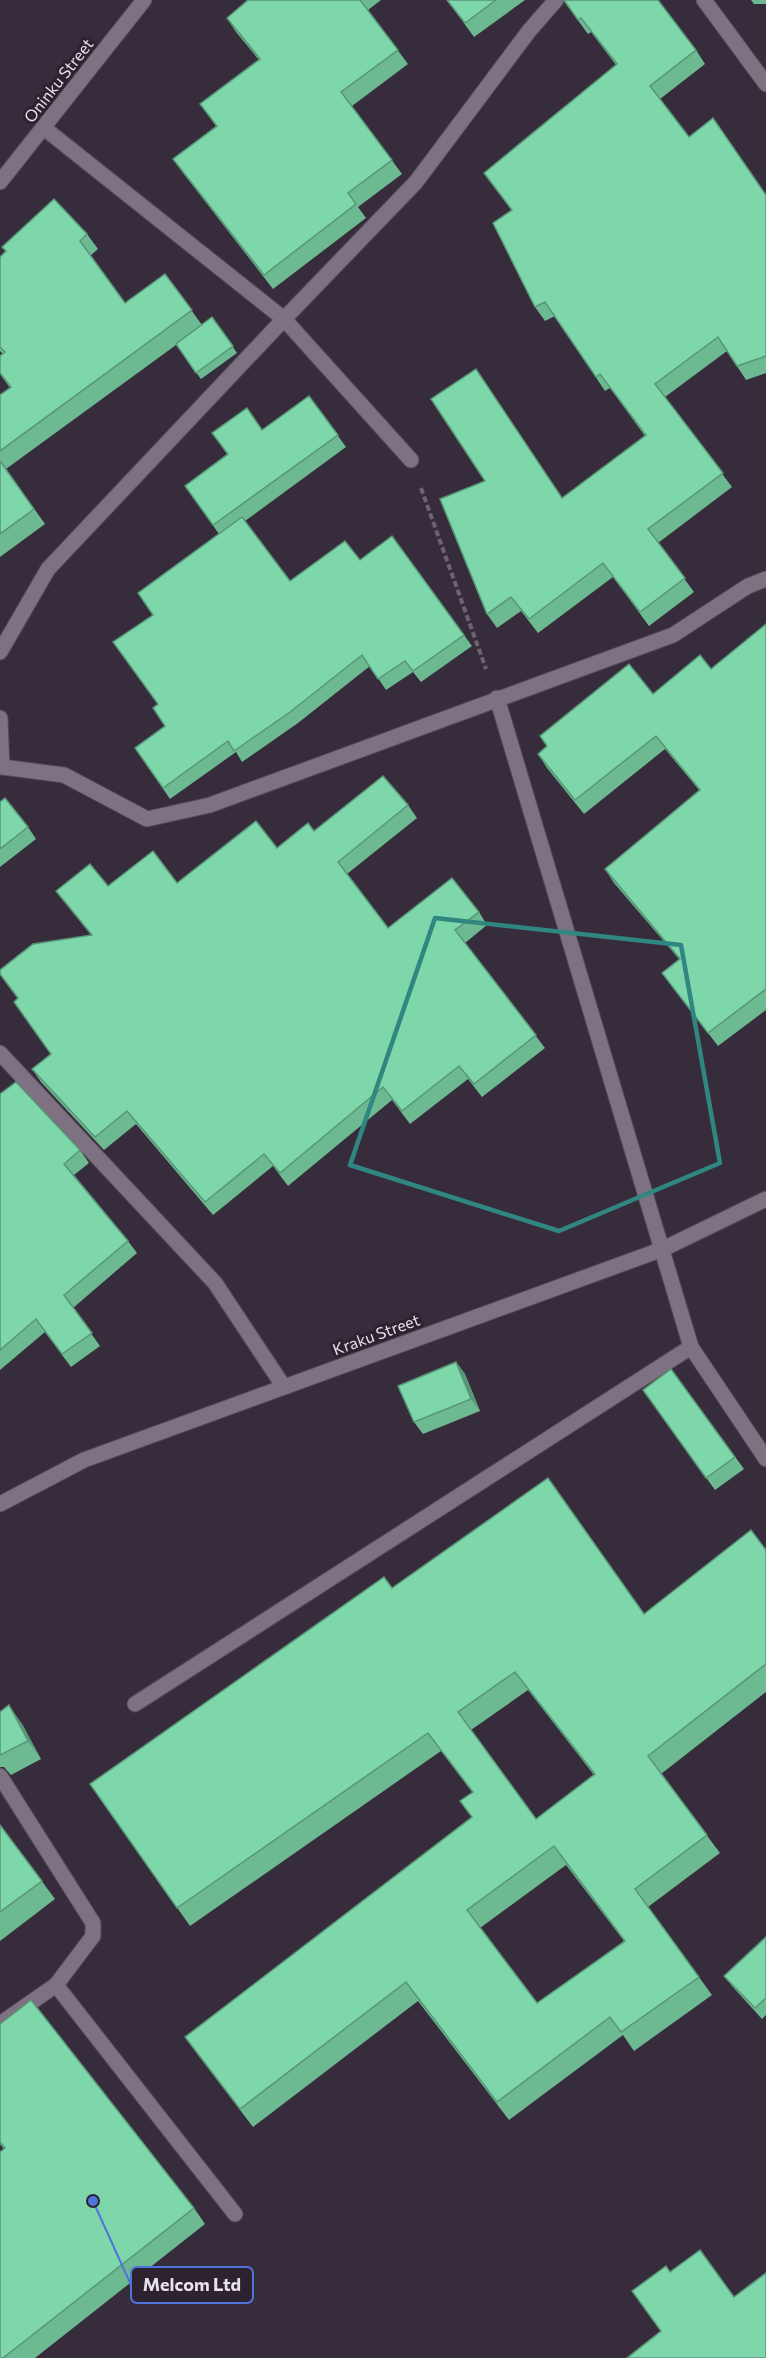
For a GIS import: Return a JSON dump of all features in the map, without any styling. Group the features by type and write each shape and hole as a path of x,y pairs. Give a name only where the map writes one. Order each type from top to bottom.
{"street":[{"name":"Oninku Street","path":"0,182 144,0"},
{"path":"0,652 48,569 416,182 529,31 556,0"},
{"path":"704,0 766,84"},
{"path":"44,128 284,319 411,460"},
{"path":"0,718 1,768 64,775 147,819 210,805 673,635 748,586 766,579"},
{"path":"497,698 691,1347 766,1459"},
{"path":"0,1053 214,1282 284,1387"},
{"name":"Kraku Street","path":"0,1504 84,1460 663,1249 766,1199"},
{"path":"135,1704 691,1347"},
{"path":"0,1776 93,1923 93,1936 56,1985 0,2024"},
{"path":"56,1985 235,2214"}],"path":[{"path":"411,460 497,698"}],"highlighted area":[{"path":"435,918 681,945 720,1163 559,1231 350,1165"}],"building":[{"path":"248,0 360,0 398,50 341,92 392,160 348,193 356,204 264,275 173,159 217,126 200,104 260,59 227,18"},
{"path":"447,0 496,0 465,23"},
{"path":"564,0 658,0 696,50 650,86 689,137 713,118 766,195 766,356 737,366 718,337 655,384 723,473 648,529 685,578 640,612 603,563 529,619 511,597 487,614 440,499 485,481 431,399 476,369 562,498 646,435 600,374 596,377 545,302 535,307 493,223 512,210 484,173 617,64 581,18 578,20"},
{"path":"54,199 87,234 80,241 125,303 165,274 192,310 0,451 0,395 11,387 0,373 0,356 5,352 0,347 0,257 6,251 2,247"},
{"path":"212,317 233,346 196,373 176,344"},
{"path":"309,396 338,435 213,525 185,486 228,454 212,433 247,408 262,430"},
{"path":"0,461 34,509 0,534"},
{"path":"242,517 290,581 345,541 360,560 392,536 464,635 413,671 405,661 378,679 362,655 290,712 234,751 228,741 163,788 135,748 165,726 153,708 158,704 113,642 153,615 138,593"},
{"path":"766,624 766,989 708,1033 662,973 680,959 605,869 700,790 656,736 575,800 538,754 547,746 540,736 629,664 653,694 700,655 711,669"},
{"path":"383,776 408,805 338,862 388,928 452,878 479,912 455,930 536,1035 474,1084 459,1066 402,1111 383,1087 280,1173 264,1154 205,1202 127,1111 95,1137 32,1069 51,1054 14,1002 18,998 0,974 0,970 33,944 92,935 56,891 90,864 108,886 153,851 177,883 256,821 277,848 308,823 314,831"},
{"path":"5,798 28,827 0,849 0,802"},
{"path":"16,1082 80,1150 64,1164 128,1241 64,1295 92,1333 62,1354 36,1319 0,1350 0,1094"},
{"path":"456,1362 471,1399 414,1422 398,1386"},
{"path":"671,1369 735,1457 706,1478 643,1390"},
{"path":"548,1478 644,1614 751,1530 766,1550 766,1664 648,1756 707,1835 635,1889 699,1977 621,2032 610,2017 497,2102 406,1982 240,2109 185,2037 472,1817 460,1801 473,1792 428,1733 177,1908 90,1784 384,1577 392,1588","holes":["515,1672 595,1774 536,1819 458,1712","554,1846 625,1941 537,2003 467,1910"]},
{"path":"9,1705 28,1741 0,1755 0,1712"},
{"path":"0,1825 42,1881 0,1912"},
{"path":"766,1937 766,1998 755,2008 724,1976"},
{"path":"31,2000 194,2208 3,2358 0,2358 0,2152 5,2148 0,2142 0,2024"},
{"path":"700,2250 734,2297 766,2273 766,2358 627,2358 661,2331 632,2291 666,2266 670,2272"}],"place":[{"name":"Melcom Ltd","path":"93,2201"}]}
